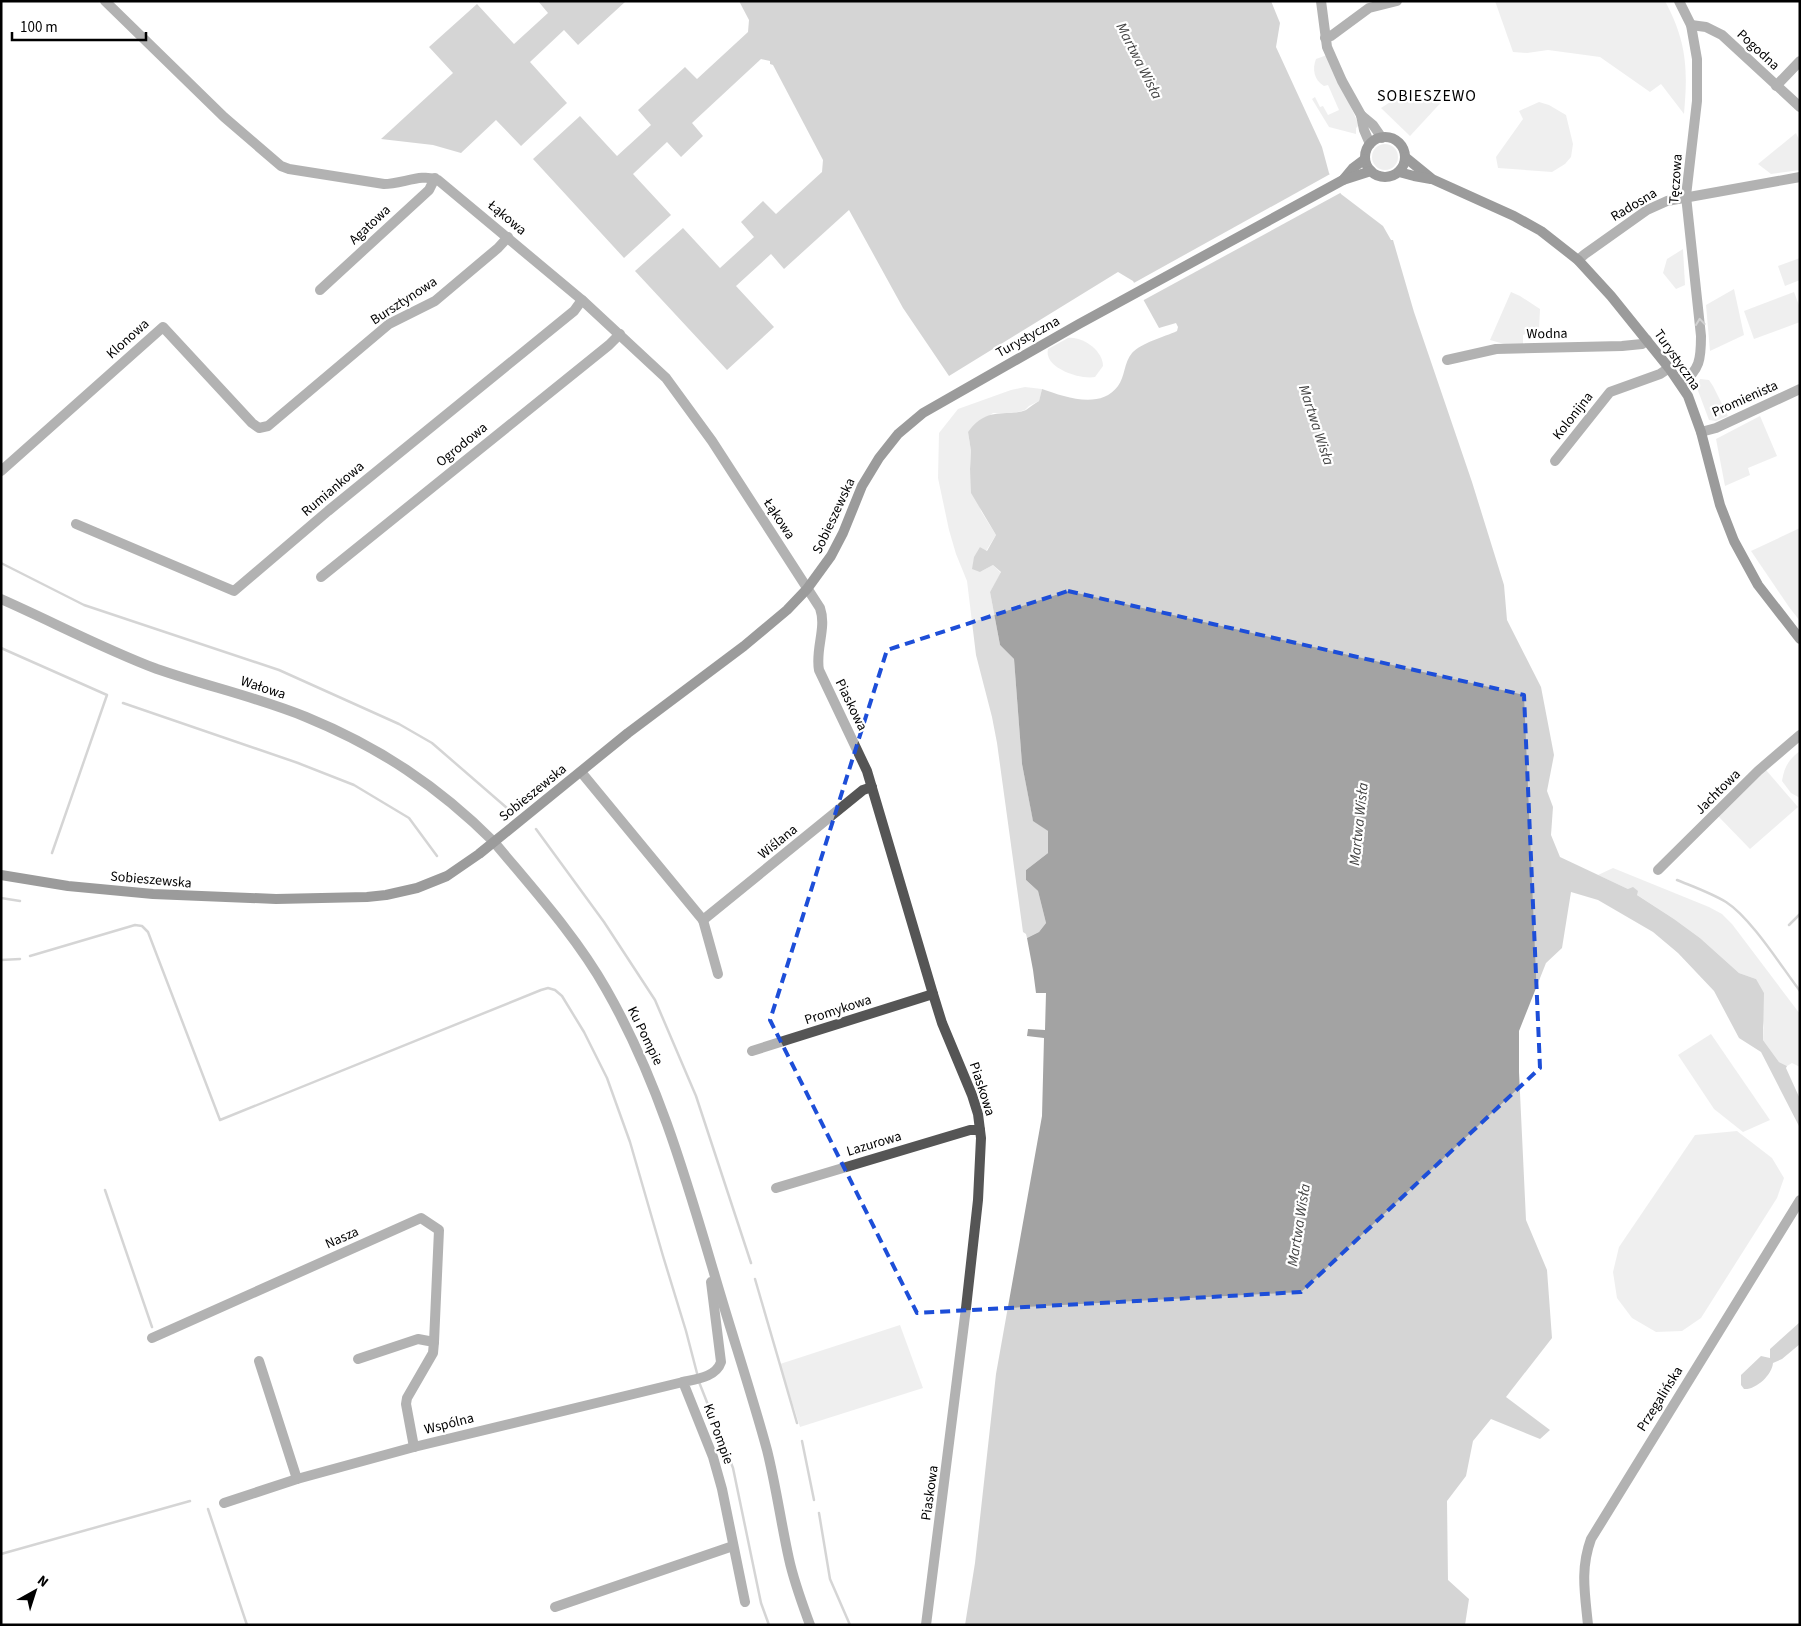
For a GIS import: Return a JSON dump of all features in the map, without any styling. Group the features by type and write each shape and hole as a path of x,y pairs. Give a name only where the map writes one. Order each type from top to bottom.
{"main road":[{"path":"1382,138 1395,140 1404,151 1405,157 1402,168 1399,172 1389,177 1371,172 1365,159 1367,148 1370,144 1382,138"},
{"name":"Turystyczna","path":"1405,157 1432,179 1530,225 1559,244 1578,260 1611,296 1669,368 1688,396 1701,432 1720,505 1734,541 1758,585 1800,639"},
{"path":"1341,181 1365,159"},
{"path":"1341,181 1371,172"},
{"name":"Turystyczna","path":"1399,172 1432,179"},
{"name":"Turystyczna","path":"935,404 1341,181"},
{"name":"Sobieszewska","path":"1,875 68,886 183,896 276,899 367,897 404,892 431,883 464,865 494,842 628,733 787,610 807,589 838,544 862,486 887,446 906,426 935,404"}],"street":[{"path":"105,1 224,117 281,166 289,169 384,184 435,178"},
{"path":"1320,1 1325,38 1334,64 1361,115 1364,130 1370,144"},
{"path":"1325,38 1331,36 1369,8 1397,1"},
{"name":"Tęczowa","path":"1679,1 1691,25 1697,59 1698,82 1686,196 1701,328 1701,354 1694,373 1681,384"},
{"name":"Pogodna","path":"1691,25 1706,27 1722,35 1800,107"},
{"path":"1776,86 1800,61"},
{"path":"1361,115 1373,125 1382,138"},
{"name":"Łąkowa","path":"435,178 443,182 582,300 659,370 697,419 807,589"},
{"name":"Agatowa","path":"320,290 429,190 435,178"},
{"name":"Radosna","path":"1578,260 1647,210 1667,201 1686,196 1800,178"},
{"name":"Bursztynowa","path":"268,426 389,324 435,301 498,248 508,237"},
{"name":"Rumiankowa","path":"76,524 234,591 328,511 574,311 582,300"},
{"name":"Klonowa","path":"1,471 163,327 252,423 259,428 268,426"},
{"name":"Ogrodowa","path":"321,577 609,345 620,334"},
{"name":"Wodna","path":"1447,360 1496,348 1622,346 1642,344 1647,340"},
{"name":"Kolonijna","path":"1555,461 1610,392 1660,374 1669,368"},
{"name":"Promienista","path":"1701,432 1716,428 1800,389"},
{"name":"Piaskowa","path":"807,589 820,608 823,619 817,655 819,670 864,763 933,994 947,1036 967,1081 978,1114 980,1130 977,1210 956,1403 926,1625"},
{"name":"Wałowa","path":"1,599 103,646 157,668 305,716 337,731 389,758 432,786 494,842"},
{"name":"Jachtowa","path":"1658,870 1758,771 1800,734"},
{"path":"581,772 703,920 718,974"},
{"name":"Wiślana","path":"703,920 863,790 872,787"},
{"name":"Ku Pompie","path":"494,842 582,951 606,988 641,1057 657,1095 686,1181 767,1450 789,1559 810,1625"},
{"name":"Promykowa","path":"752,1051 933,994"},
{"name":"Lazurowa","path":"776,1188 970,1130 980,1130"},
{"name":"Przegalińska","path":"1588,1625 1583,1577 1590,1539 1800,1200"},
{"name":"Nasza","path":"152,1338 421,1218 439,1230 433,1353 407,1398 406,1404 414,1447"},
{"name":"Ku Pompie","path":"714,1272 710,1275 721,1362 719,1368 708,1375 686,1381 713,1457 722,1489 745,1602"},
{"path":"358,1359 418,1339 434,1342"},
{"path":"259,1361 297,1480"},
{"name":"Wspólna","path":"224,1504 297,1480 414,1447 686,1381"},
{"path":"555,1606 733,1546"}],"highlighted area":[{"path":"1068,591 1524,695 1540,1068 1301,1292 917,1313 770,1020 887,650"}],"shaded area":[{"path":"1495,1 1665,1 1682,43 1686,69 1684,114 1661,84 1650,92 1600,57 1548,50 1527,53 1513,52"},
{"path":"1327,55 1359,125 1356,128 1356,134 1329,127 1312,99 1315,97 1320,107 1323,106 1328,115 1339,110 1328,85 1324,86 1321,84 1315,74 1316,59"},
{"path":"1404,93 1447,96 1410,136 1381,108"},
{"path":"1539,102 1549,105 1566,115 1573,144 1571,157 1565,164 1552,172 1498,168 1496,157 1523,119 1519,111"},
{"path":"1796,133 1800,142 1800,170 1771,174 1758,164"},
{"path":"1385,144 1394,148 1398,157 1394,166 1385,170 1376,166 1372,157 1376,148"},
{"path":"1683,249 1685,285 1676,289 1663,273 1667,259"},
{"path":"1800,258 1800,280 1785,286 1778,266"},
{"path":"1734,289 1744,335 1710,351 1706,305"},
{"path":"1511,292 1540,309 1539,330 1523,335 1523,345 1504,344 1490,340"},
{"path":"1794,292 1800,308 1800,322 1754,339 1744,311"},
{"path":"1068,338 1080,339 1086,342 1100,355 1103,366 1095,377 1081,377 1064,371 1051,362 1048,356 1048,349"},
{"path":"1700,379 1709,380 1728,416 1716,421 1709,420 1697,388"},
{"path":"1025,387 1042,389 1039,401 1025,410 1014,413 993,413 968,432 971,451 970,469 981,511 996,535 986,551 980,547 980,572 993,565 1001,573 990,592 1000,645 1014,659 1022,764 1033,820 1048,831 1048,853 1026,870 1026,880 1038,891 1046,923 1039,932 1027,938 1023,932 997,743 976,655 967,581 949,530 938,478 939,433 958,409 1011,390"},
{"path":"1760,416 1777,456 1748,468 1750,475 1725,486 1716,439"},
{"path":"1800,528 1800,621 1751,551"},
{"path":"1800,751 1800,798 1791,793 1782,781 1788,764"},
{"path":"1766,770 1798,807 1750,849 1717,815"},
{"path":"1613,868 1709,907 1722,914 1732,924 1800,1014 1800,1067 1792,1063 1787,1066 1779,1062 1763,1040 1764,1027 1756,979 1739,973 1700,938 1674,919 1628,889 1598,875"},
{"path":"1711,1034 1770,1120 1743,1132 1714,1109 1678,1055"},
{"path":"1737,1131 1772,1158 1784,1178 1777,1198 1701,1318 1682,1331 1656,1332 1632,1318 1617,1298 1613,1272 1619,1247 1695,1135"},
{"path":"900,1325 923,1388 800,1427 780,1364"}],"water":[{"path":"538,1 625,2 578,45 564,30 530,62 567,103 521,146 496,120 461,153 433,145 381,139 453,73 429,47 477,4 514,44 548,13"},
{"name":"Martwa Wisła","path":"739,1 1271,1 1280,23 1276,47 1322,147 1329,173 1341,194 1383,226 1391,240 1393,240 1414,312 1472,482 1504,585 1507,620 1541,687 1554,755 1547,791 1553,807 1551,835 1560,857 1628,889 1633,887 1638,891 1637,895 1700,938 1739,973 1756,979 1764,993 1763,1040 1779,1062 1787,1066 1786,1068 1800,1099 1800,1128 1761,1052 1739,1038 1714,991 1678,953 1653,932 1598,900 1571,892 1562,948 1546,963 1519,1031 1519,1072 1526,1220 1547,1270 1552,1338 1506,1397 1550,1430 1540,1439 1491,1419 1473,1441 1466,1476 1447,1501 1448,1580 1469,1599 1465,1625 965,1625 975,1563 996,1374 1042,1116 1044,1038 1027,1036 1028,1029 1045,1030 1046,993 1036,993 1027,938 1039,932 1046,923 1038,891 1026,880 1026,870 1048,853 1048,831 1033,821 1022,764 1014,659 1000,645 990,592 1001,572 993,565 980,572 972,569 974,557 980,547 987,551 996,535 971,493 971,451 968,432 986,416 1026,410 1039,401 1042,389 1082,400 1102,398 1118,386 1127,361 1136,349 1177,331 1178,327 1176,323 1159,328 1133,281 1118,272 949,376 903,308 849,210 784,269 771,254 736,286 774,327 727,370 635,271 683,228 720,268 754,237 741,222 763,201 776,214 822,172 823,160 770,61 761,59 692,123 703,136 681,157 667,142 633,174 671,215 624,258 533,159 580,116 617,156 651,125 638,110 685,67 697,79 748,32 749,20"},
{"path":"1800,1322 1800,1344 1782,1359 1773,1363 1770,1372 1763,1381 1749,1389 1744,1389 1741,1385 1741,1375 1761,1356 1770,1358 1770,1349"}],"pier":[{"path":"1332,173 1342,192 1142,301 1132,284"}],"waterway":[{"path":"1,563 84,605 279,670 399,724 432,743 507,808"},
{"path":"1,648 107,695 52,853"},
{"path":"123,703 298,763 354,785 409,818 437,856"},
{"path":"536,829 604,922 655,1000 696,1096 751,1263"},
{"path":"1677,880 1714,896 1736,909 1775,956 1800,991"},
{"path":"1,898 20,901"},
{"path":"1789,925 1800,914"},
{"path":"30,956 135,925 142,926 148,932 220,1120 541,990 548,988 555,990 562,996 584,1032 607,1078 630,1142 698,1377"},
{"path":"1,960 20,959"},
{"path":"105,1190 152,1327"},
{"path":"755,1279 797,1423"},
{"path":"699,1382 733,1468 761,1603 769,1625"},
{"path":"802,1441 814,1500"},
{"path":"1,1554 190,1501"},
{"path":"208,1509 247,1625"},
{"path":"819,1513 830,1579 850,1625"}],"district":[{"name":"SOBIESZEWO","path":"1427,96"}]}
